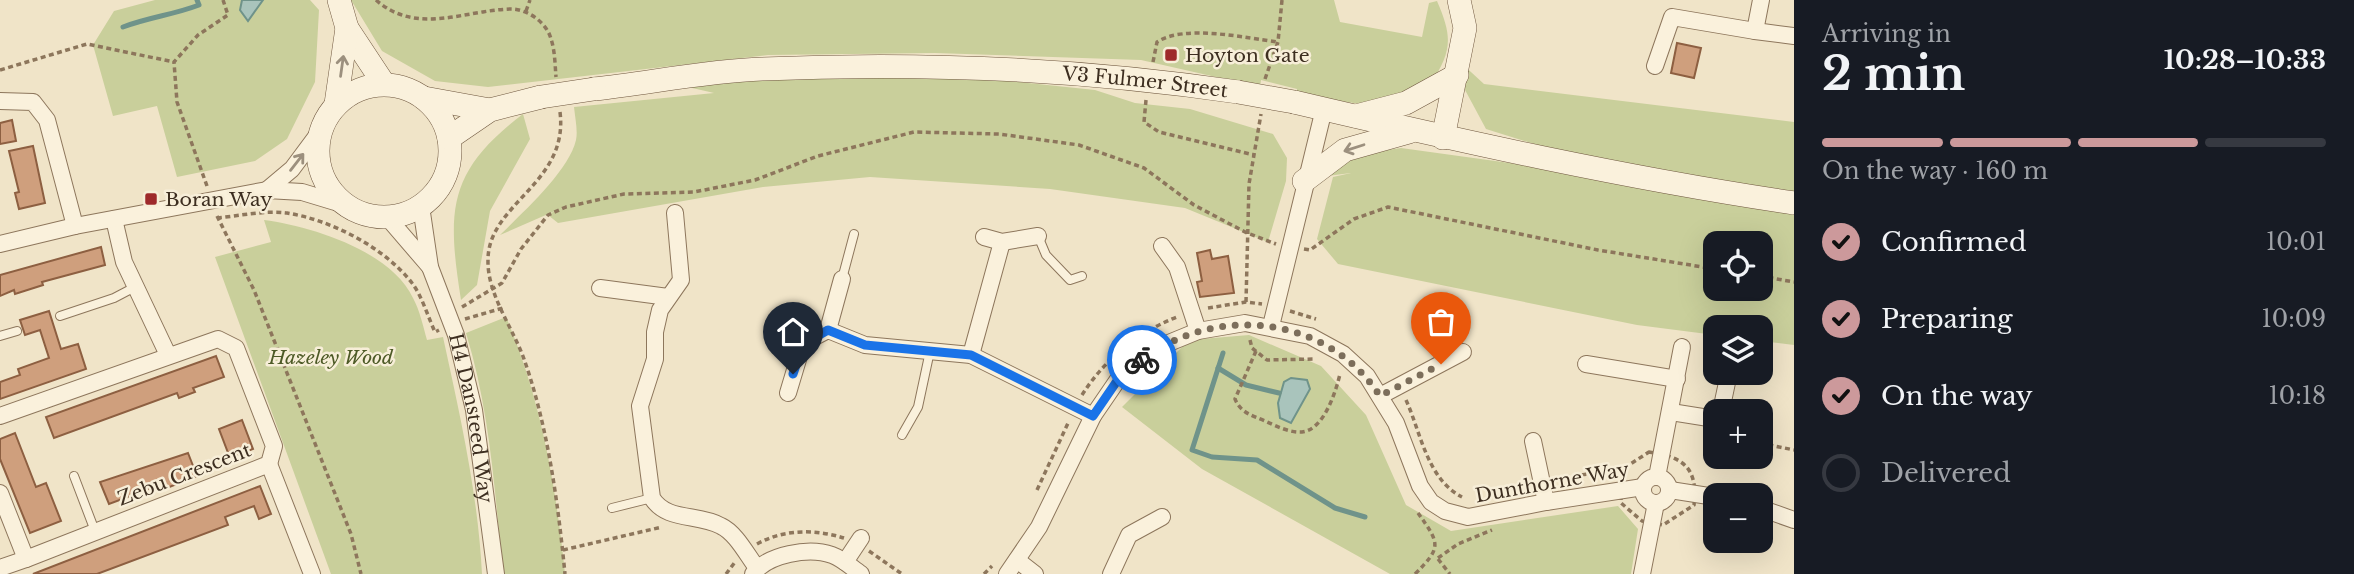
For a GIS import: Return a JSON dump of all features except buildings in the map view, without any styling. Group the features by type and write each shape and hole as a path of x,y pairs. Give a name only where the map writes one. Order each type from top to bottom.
{"street":[{"path":"339,0 347,28 384,84"},
{"path":"1443,138 1465,28 1459,0"},
{"path":"1755,31 1761,0"},
{"path":"1655,66 1672,17 1794,36"},
{"path":"337,104 347,28"},
{"name":"V3 Fulmer Street","path":"449,138 490,110 541,97 594,89 759,69 1004,69 1150,79 1238,92 1669,185 1794,203"},
{"path":"1353,117 1406,103 1457,75"},
{"path":"0,244 75,226 267,190 302,192 345,205 365,215 387,217 421,206 437,189 448,169 449,138 444,123 424,98 405,88 384,84 350,93 337,104 292,169 267,190"},
{"name":"V3 Fulmer Street","path":"424,98 490,110"},
{"path":"0,101 33,102 47,120 75,226"},
{"path":"1271,326 1304,181 1324,109"},
{"path":"321,130 318,163 328,187 345,205"},
{"path":"1304,181 1345,150 1412,131"},
{"name":"H4 Dansteed Way","path":"421,206 430,267 450,319 474,410 496,574"},
{"path":"675,213 682,265 681,279 660,310 655,332 655,359 640,406 652,498 659,509 672,514 701,517 725,527 755,571 783,556 810,552 832,555 861,574"},
{"name":"H4 Dansteed Way","path":"387,217 430,267"},
{"path":"114,219 124,262 168,355"},
{"path":"984,237 1002,242 1038,236"},
{"path":"971,355 1002,242"},
{"path":"1162,246 1177,267 1198,331"},
{"path":"788,393 803,344 828,330 842,279"},
{"path":"600,288 668,298"},
{"name":"Dunthorne Way","path":"1000,569 1017,560 1038,527 1093,416 1119,378 1158,347 1198,331 1245,323 1271,326 1310,336 1343,354 1367,376 1396,423 1420,486 1431,502 1445,511 1468,517 1643,487 1650,478 1657,477 1666,481 1670,491"},
{"path":"828,330 865,345 971,355 1093,416"},
{"name":"Zebu Crescent","path":"0,416 168,355 218,340 236,348 274,446 270,464 0,568"},
{"path":"1657,477 1682,347"},
{"path":"1380,396 1463,352"},
{"path":"1586,364 1677,379"},
{"path":"1671,412 1703,417"},
{"path":"1533,441 1546,502"},
{"path":"270,464 312,574"},
{"name":"Dunthorne Way","path":"1643,487 1647,500 1656,503"},
{"path":"1642,574 1656,503 1665,500 1670,491 1703,495"},
{"path":"0,494 26,559"},
{"path":"1773,513 1794,520"},
{"path":"1111,574 1129,535 1162,517"},
{"path":"845,562 861,538"},
{"path":"1017,560 1035,574"}],"lane":[{"path":"842,279 854,234"},
{"path":"1038,236 1046,254 1070,280 1082,275"},
{"path":"60,316 114,298 135,287"},
{"path":"0,336 18,331"},
{"path":"772,340 803,344"},
{"path":"902,435 918,407 930,351"},
{"path":"74,476 96,531"},
{"path":"612,508 652,498"}],"path":[{"path":"206,183 177,102 174,62 198,34 228,15 223,0"},
{"path":"526,12 530,0"},
{"path":"1265,81 1278,42 1282,0"},
{"path":"1254,155 1159,132 1144,122 1157,42 1168,34 1200,34 1278,42"},
{"path":"0,70 87,44 174,62"},
{"path":"361,574 351,534 254,290 217,218 286,213 336,229 386,257 413,284 435,332 502,283 521,249 548,215 566,207 624,194 694,192 755,180 818,156 914,132 999,134 1079,145 1144,168 1204,211 1247,233 1290,247 1310,250 1353,219 1388,207 1598,250 1703,267"},
{"path":"1773,278 1794,282"},
{"path":"494,289 524,359 540,413 565,574"},
{"path":"1035,493 1076,406 1090,383 1115,355 1138,337 1191,311 1246,302 1275,306 1325,324"},
{"path":"450,319 503,308"},
{"path":"1241,341 1250,341"},
{"path":"1256,351 1235,399 1240,410 1283,429 1303,432 1316,427 1336,391 1341,372"},
{"path":"1398,386 1442,483 1469,501"},
{"path":"1773,446 1794,450"},
{"path":"1541,482 1563,476 1621,470"},
{"path":"563,550 660,527 672,527"},
{"path":"1434,555 1450,574"},
{"path":"984,574 1000,569"}],"green space":[{"path":"155,0 310,0 319,10 315,82 287,139 255,161 177,177 157,106 113,116 93,45 114,11"},
{"path":"351,0 1334,0 1340,22 1422,37 1429,3 1437,1 1446,25 1448,44 1443,63 1430,85 1361,104 1297,95 1297,89 1261,80 1260,87 1141,60 935,53 768,55 488,87 435,81 382,51"},
{"path":"1459,61 1484,84 1794,122 1794,345 1773,342 1773,315 1703,315 1703,333 1637,325 1338,264 1317,239 1333,177 1351,173 1327,176 1354,155 1401,148 1663,184 1486,129 1457,75"},
{"path":"961,76 1095,90 1135,103 1190,109 1273,134 1287,158 1286,181 1268,242 1185,208 1050,189 870,177 763,187 558,223 548,215 555,211 500,235 544,191 572,152 577,128 574,107 714,93 688,87 755,79"},
{"path":"523,114 530,139 490,211 477,285 461,300 454,242 454,217 458,195 466,175 479,155"},
{"name":"Hazeley Wood","path":"264,220 326,235 369,254 402,281 415,303 427,340 443,337 472,484 482,574 331,574 215,257 271,242"},
{"path":"506,317 538,411 552,476 565,574 503,574 486,422 466,333"},
{"path":"1249,335 1321,366 1366,415 1406,505 1451,531 1618,506 1638,529 1631,574 1390,574 1202,469 1122,407 1189,340"}],"water":[{"path":"242,0 263,0 248,21 240,10"},
{"path":"1291,378 1307,380 1310,389 1291,423 1280,418 1278,403 1284,382"}],"waterway":[{"path":"123,27 199,5 197,0"},
{"path":"1223,353 1192,450 1212,457 1257,460 1335,508 1365,517"},
{"path":"1218,368 1246,385 1279,393"}],"way so far":[{"path":"1142,360 1158,347 1198,331 1245,323 1271,326 1310,336 1343,354 1367,376 1380,396 1441,364"}],"place":[{"name":"Hoyton Gate","path":"1171,55"},
{"name":"Boran Way","path":"151,199"}],"route":[{"path":"793,374 797,355 803,344 828,330 841,338 865,345 971,355 1093,416 1119,378 1142,360"}]}
